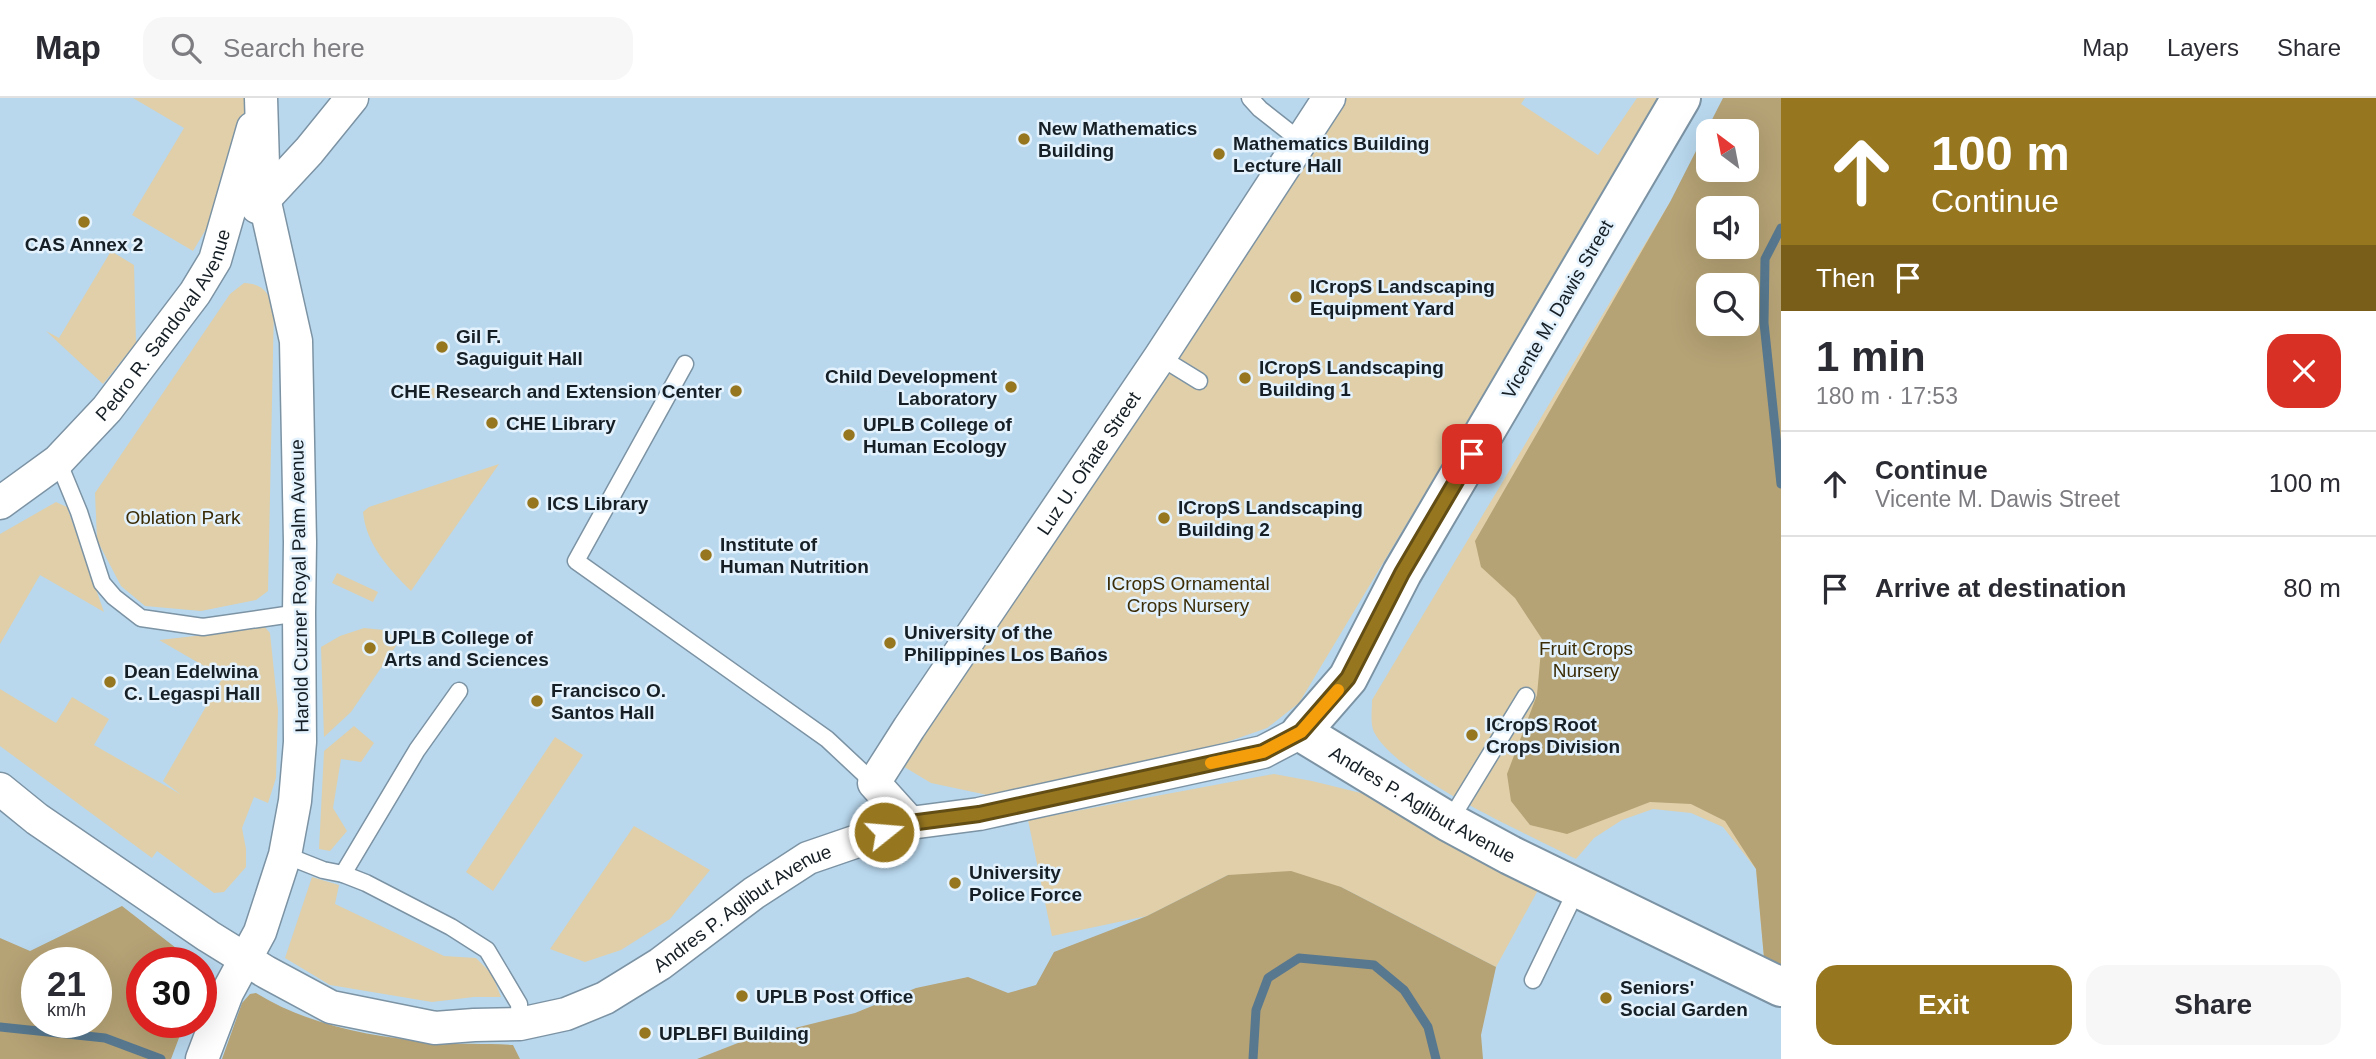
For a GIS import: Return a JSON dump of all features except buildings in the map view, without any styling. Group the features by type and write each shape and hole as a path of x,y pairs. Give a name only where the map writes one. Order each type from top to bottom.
{"street":[{"path":"215,260 264,198 309,151 352,98"},
{"name":"Luz U. Oñate Street","path":"874,783 1160,357 1329,98"},
{"name":"Vicente M. Dawis Street","path":"1301,732 1348,678 1402,573 1681,98"},
{"name":"Harold Cuzner Royal Palm Avenue","path":"202,1059 228,993 260,932 285,855 295,800 300,742 296,341 264,198 260,100"},
{"name":"Pedro R. Sandoval Avenue","path":"0,503 58,461 107,409 195,293 215,260 260,100"},
{"name":"Andres P. Aglibut Avenue","path":"0,789 37,820 245,960 331,1007 435,1028 474,1024 520,1024 566,1014 605,998 660,964 754,893 808,858 910,823 979,814 1263,752 1301,732 1449,822 1577,889 1781,986"},
{"path":"874,783 910,823"}],"lane":[{"path":"1250,98 1302,142"},
{"path":"1160,357 1199,381"},
{"path":"685,364 576,561 827,740 874,783"},
{"path":"58,461 79,512 102,583 114,597 141,618 203,627 299,612"},
{"path":"343,873 417,750 459,691"},
{"path":"1449,822 1526,696"},
{"path":"285,855 366,883 451,927 487,950 519,1004 520,1024"},
{"path":"1533,980 1577,889"}],"shaded area":[{"name":"University of the Philippines Los Baños","path":"0,98 1781,98 1781,1059 0,1059"}],"green space":[{"path":"133,98 248,98 243,134 218,209 193,251 132,215 184,128"},
{"name":"ICropS Ornamental Crops Nursery","path":"1333,98 1525,98 1521,104 1598,155 1637,98 1677,98 1620,168 1299,703 1267,728 1227,742 1101,774 992,796 931,783 896,762"},
{"name":"Fruit Crops Nursery","path":"1723,98 1781,98 1781,997 1764,958 1756,869 1725,821 1691,804 1650,802 1567,834 1530,825 1511,801 1507,774 1537,695 1542,639 1515,598 1481,567 1475,541 1670,202 1696,151 1696,182 1759,182 1759,119 1712,119"},
{"name":"Fruit Crops Nursery","path":"1781,98 1764,958 1756,869 1723,827 1691,813 1653,809 1622,820 1594,838 1576,859 1497,820 1435,785 1387,749 1372,725 1372,700 1670,202 1696,233 1696,259 1759,259 1759,196 1746,196 1746,182 1759,182 1759,119"},
{"path":"111,251 134,265 136,343 103,384 46,331 59,338"},
{"name":"Oblation Park","path":"244,283 263,289 274,306 268,591 256,600 201,611 145,606 121,586 97,540 95,493 230,294"},
{"path":"478,387 478,397 429,398 429,388"},
{"path":"499,464 411,591 374,546 363,512 369,507"},
{"path":"56,502 67,507 104,612 40,575 0,644 0,534"},
{"path":"337,573 378,592 373,602 332,583"},
{"path":"263,625 270,633 278,710 276,778 268,803 254,797 242,828 246,867 224,892 214,893 157,851 152,858 0,746 0,689 56,723 72,697 109,719 94,745 180,794 163,781 223,677 159,640 222,633 240,626"},
{"path":"364,628 384,630 400,640 351,712 324,737 321,647 340,636"},
{"path":"354,726 374,743 361,762 341,759 333,808 347,831 330,851 319,849 324,751"},
{"path":"555,737 583,755 493,891 466,872"},
{"path":"1274,774 1369,795 1543,881 1496,967 1341,887 1228,875 1147,916 1052,936 1028,820"},
{"path":"634,826 710,870 670,919 621,950 585,962 550,949"},
{"path":"1291,871 1341,887 1496,967 1481,1035 1483,1059 697,1059 743,1041 855,1013 916,988 968,977 1008,993 1036,985 1054,952 1147,916 1228,875"},
{"path":"312,877 339,885 335,904 444,956 476,958 492,974 501,997 432,1002 330,985 285,958"},
{"path":"122,906 175,947 126,947 126,1038 179,1038 171,1059 0,1059 0,938 21,947 21,1038 112,1038 112,947 38,947"},
{"path":"256,993 297,1013 341,1028 409,1040 513,1045 520,1059 222,1059 242,1003 250,994"}],"waterway":[{"path":"1781,228 1765,259 1764,323 1781,484"},
{"path":"1253,1059 1256,1010 1268,978 1299,958 1374,965 1404,990 1428,1027 1436,1059"},
{"path":"0,1027 105,1038 161,1059"}],"slow traffic":[{"path":"1211,763 1263,752 1301,732 1338,690"}],"place":[{"name":"New Mathematics Building","path":"1024,139"},
{"name":"Mathematics Building Lecture Hall","path":"1219,154"},
{"name":"CAS Annex 2","path":"84,222"},
{"name":"ICropS Landscaping Equipment Yard","path":"1296,297"},
{"name":"Gil F. Saguiguit Hall","path":"442,347"},
{"name":"ICropS Landscaping Building 1","path":"1245,378"},
{"name":"Child Development Laboratory","path":"1011,387"},
{"name":"CHE Research and Extension Center","path":"736,391"},
{"name":"CHE Library","path":"492,423"},
{"name":"UPLB College of Human Ecology","path":"849,435"},
{"name":"ICS Library","path":"533,503"},
{"name":"ICropS Landscaping Building 2","path":"1164,518"},
{"name":"Institute of Human Nutrition","path":"706,555"},
{"name":"University of the Philippines Los Baños","path":"890,643"},
{"name":"UPLB College of Arts and Sciences","path":"370,648"},
{"name":"Dean Edelwina C. Legaspi Hall","path":"110,682"},
{"name":"Francisco O. Santos Hall","path":"537,701"},
{"name":"ICropS Root Crops Division","path":"1472,735"},
{"name":"University Police Force","path":"955,883"},
{"name":"UPLB Post Office","path":"742,996"},
{"name":"Seniors' Social Garden","path":"1606,998"},
{"name":"UPLBFI Building","path":"645,1033"}],"route":[{"path":"884,832 910,823 979,814 1263,752 1301,732 1348,678 1402,573 1472,454"}]}
